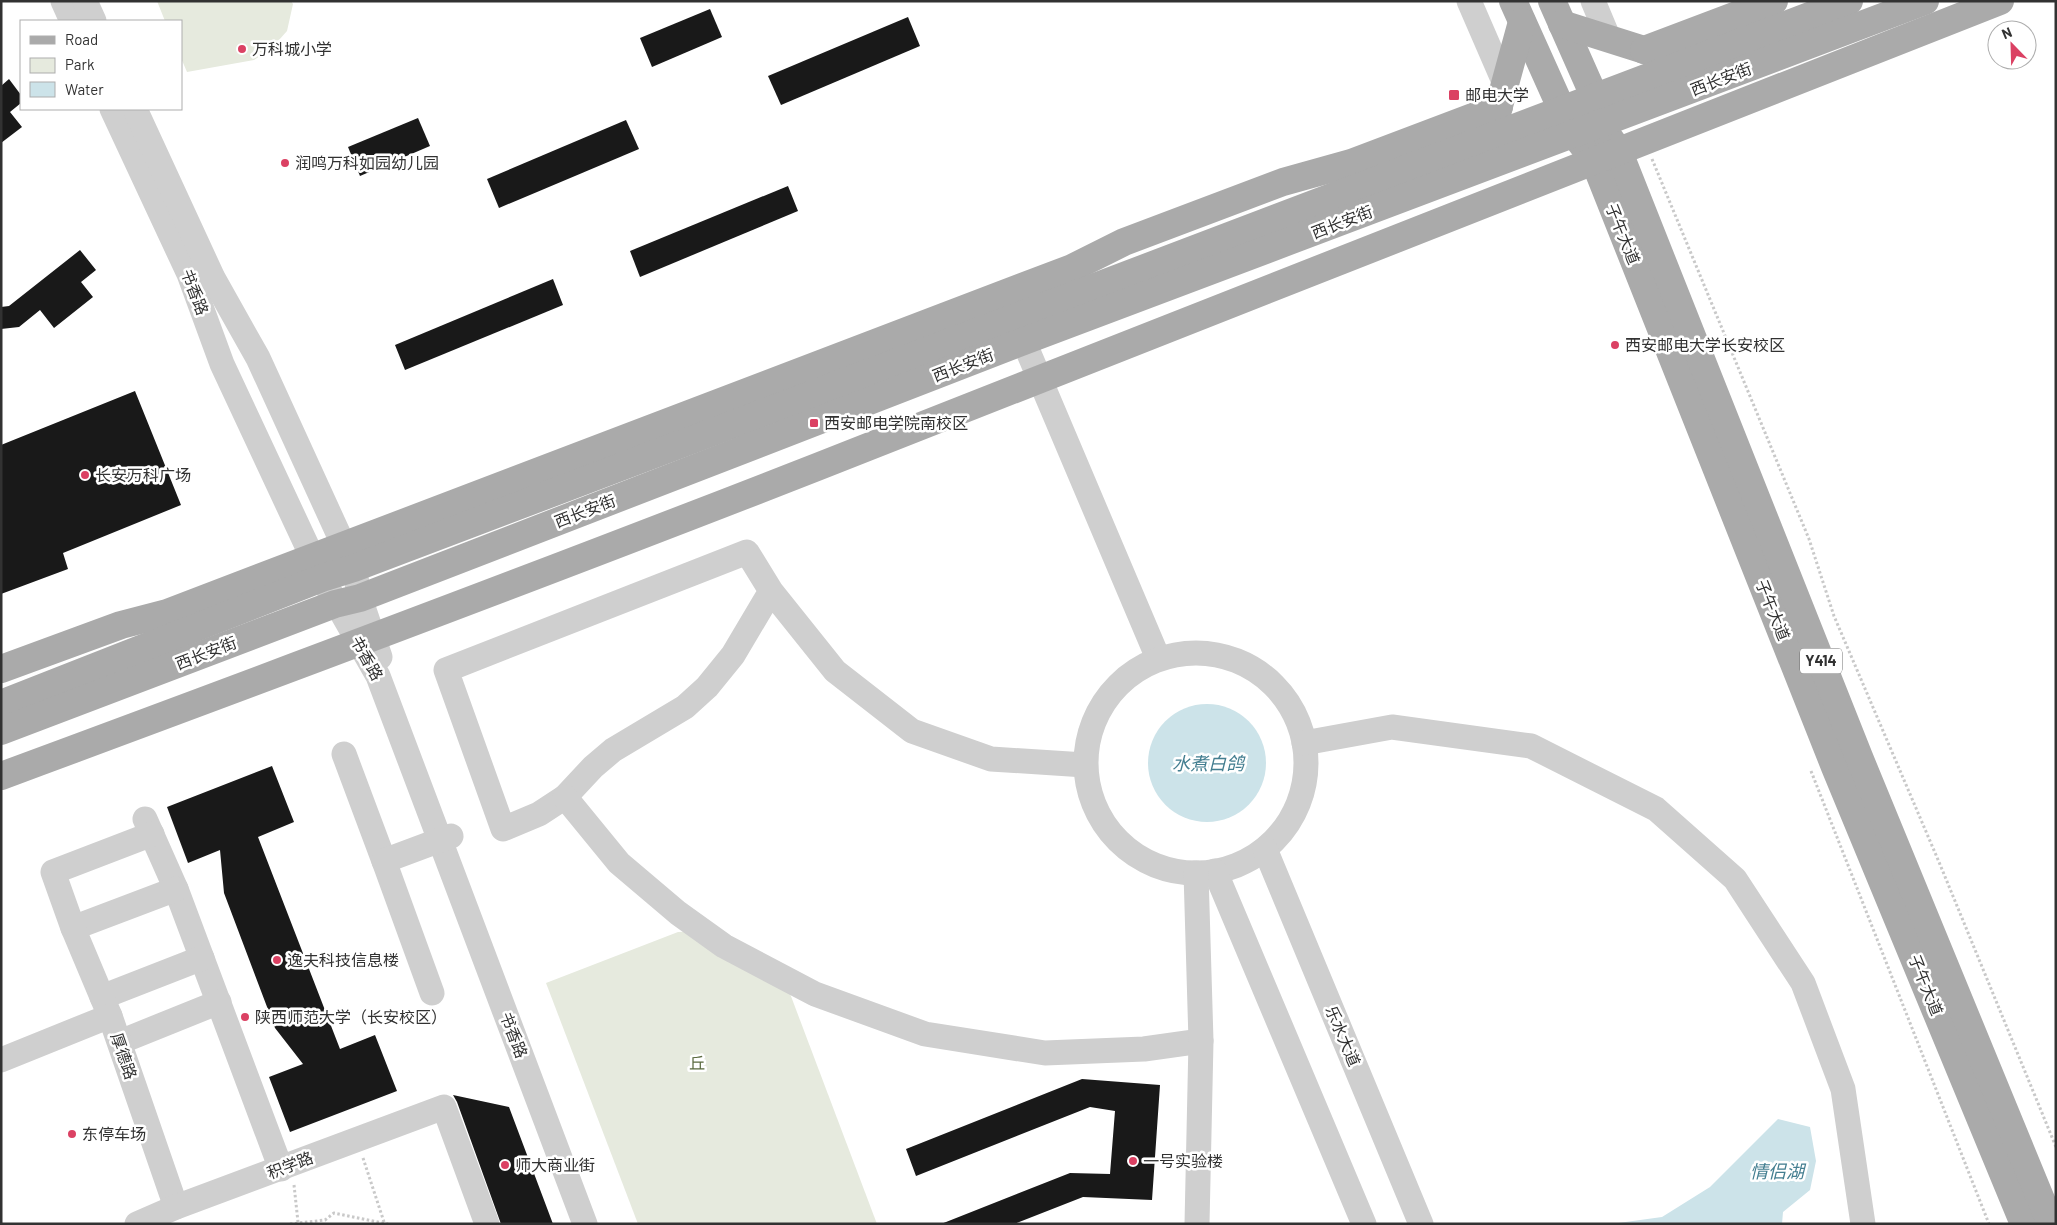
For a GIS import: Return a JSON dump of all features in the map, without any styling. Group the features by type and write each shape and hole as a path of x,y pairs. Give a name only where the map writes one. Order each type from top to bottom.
{"main road":[{"path":"1644,50 1774,1"},
{"name":"西长安街","path":"1,731 348,601 1491,137 1849,1"},
{"name":"西长安街","path":"1,704 318,568 1019,330 1575,134 1925,1"},
{"path":"1,776 366,640 818,467 2000,1"},
{"path":"1491,137 1502,96 1518,11"},
{"name":"子午大道","path":"1518,11 1562,110 1575,134 1606,155 2051,1224"},
{"path":"1557,12 1609,39 1686,64"},
{"name":"子午大道","path":"1557,12 1595,98 1606,155 1836,766 2024,1224"},
{"path":"349,557 1072,268 1124,242 1275,185 1352,163 1502,96"},
{"path":"1,669 121,625 167,614 318,568"}],"street":[{"path":"63,1 72,20"},
{"path":"85,1 94,20"},
{"path":"1468,1 1502,96"},
{"path":"1593,1 1609,39"},
{"name":"书香路","path":"112,110 189,274 222,364 318,568 348,601 366,640 378,676 446,839 599,1224"},
{"name":"书香路","path":"135,110 213,278 258,358 349,557 348,601"},
{"path":"1019,330 1158,658"},
{"path":"771,592 733,655 707,687 685,707 613,750 593,766 565,797 539,814 503,829 446,670 746,552 771,592 835,671 912,731 991,759 1085,765"},
{"path":"1208,653 1241,662 1270,681 1292,709 1304,743 1306,771 1300,800 1286,827 1265,849 1241,863 1206,872 1162,868 1132,853 1107,829 1091,799 1085,765 1091,728 1109,694 1137,669 1158,658 1208,653"},
{"path":"1304,743 1392,727 1531,746 1656,809 1735,879 1803,983 1843,1089 1862,1224"},
{"path":"344,754 432,993"},
{"path":"565,797 620,863 678,913 724,946 814,994 925,1034 1045,1053 1144,1049 1201,1041"},
{"path":"202,958 106,1006 73,928 53,872 149,827 176,889 284,1167"},
{"path":"384,861 446,839"},
{"name":"书香路","path":"446,839 585,1224"},
{"name":"乐水大道","path":"1265,849 1421,1224"},
{"path":"1197,1224 1206,872"},
{"path":"1206,872 1364,1224"},
{"path":"73,928 176,889"},
{"path":"120,1042 219,1002"},
{"name":"厚德路","path":"1,1060 106,1006 176,1207"},
{"name":"积学路","path":"136,1224 176,1207 444,1108 487,1224"}],"path":[{"path":"1606,155 1649,151 1808,539 1834,616 1939,862 2056,1147"},
{"path":"357,1140 384,1222"},
{"path":"284,1167 293,1183 298,1222"},
{"path":"290,1224 326,1220 334,1213 388,1224"}],"green space":[{"path":"157,1 291,1 293,4 287,31 271,49 254,60 187,72 182,60 182,20 165,20"},
{"name":"丘","path":"702,931 786,983 877,1224 638,1224 546,983 678,932"}],"water":[{"name":"水煮白鸽","path":"1207,704 1230,708 1249,721 1262,740 1266,763 1262,786 1249,805 1230,818 1207,822 1184,818 1165,805 1152,786 1148,763 1152,740 1165,721 1184,708"},
{"name":"情侣湖","path":"1778,1119 1810,1127 1816,1161 1810,1190 1783,1212 1782,1224 1611,1224 1662,1217 1710,1187"}],"building":[{"path":"710,9 722,37 652,67 640,38"},
{"path":"908,17 920,46 781,105 768,76"},
{"path":"9,79 20,94 20,104 10,112 22,127 1,143 1,86"},
{"path":"418,118 430,146 360,176 348,147"},
{"path":"626,120 639,149 499,208 487,179"},
{"path":"788,186 798,211 640,277 630,251"},
{"path":"80,250 96,270 81,282 93,297 54,328 40,310 19,327 1,329 1,307 9,306"},
{"path":"553,279 563,305 405,370 395,345"},
{"name":"长安万科广场","path":"135,391 181,505 63,553 68,569 1,594 1,445"},
{"name":"逸夫科技信息楼","path":"272,766 294,822 258,837 340,1049 375,1035 397,1091 290,1132 269,1077 303,1064 275,1028 224,893 220,850 188,863 167,807"},
{"name":"一号实验楼","path":"1082,1079 1160,1085 1152,1200 1083,1197 1014,1224 941,1224 1070,1173 1110,1174 1115,1111 1090,1107 916,1176 906,1149"},
{"name":"师大商业街","path":"453,1095 509,1107 553,1224 501,1224"}],"place":[{"name":"万科城小学","path":"242,49"},
{"name":"邮电大学","path":"1454,95"},
{"name":"润鸣万科如园幼儿园","path":"285,163"},
{"name":"西安邮电大学长安校区","path":"1615,345"},
{"name":"西安邮电学院南校区","path":"814,423"},
{"name":"长安万科广场","path":"85,475"},
{"name":"逸夫科技信息楼","path":"277,960"},
{"name":"陕西师范大学（长安校区）","path":"245,1017"},
{"name":"东停车场","path":"72,1134"},
{"name":"一号实验楼","path":"1133,1161"},
{"name":"师大商业街","path":"505,1165"}]}
